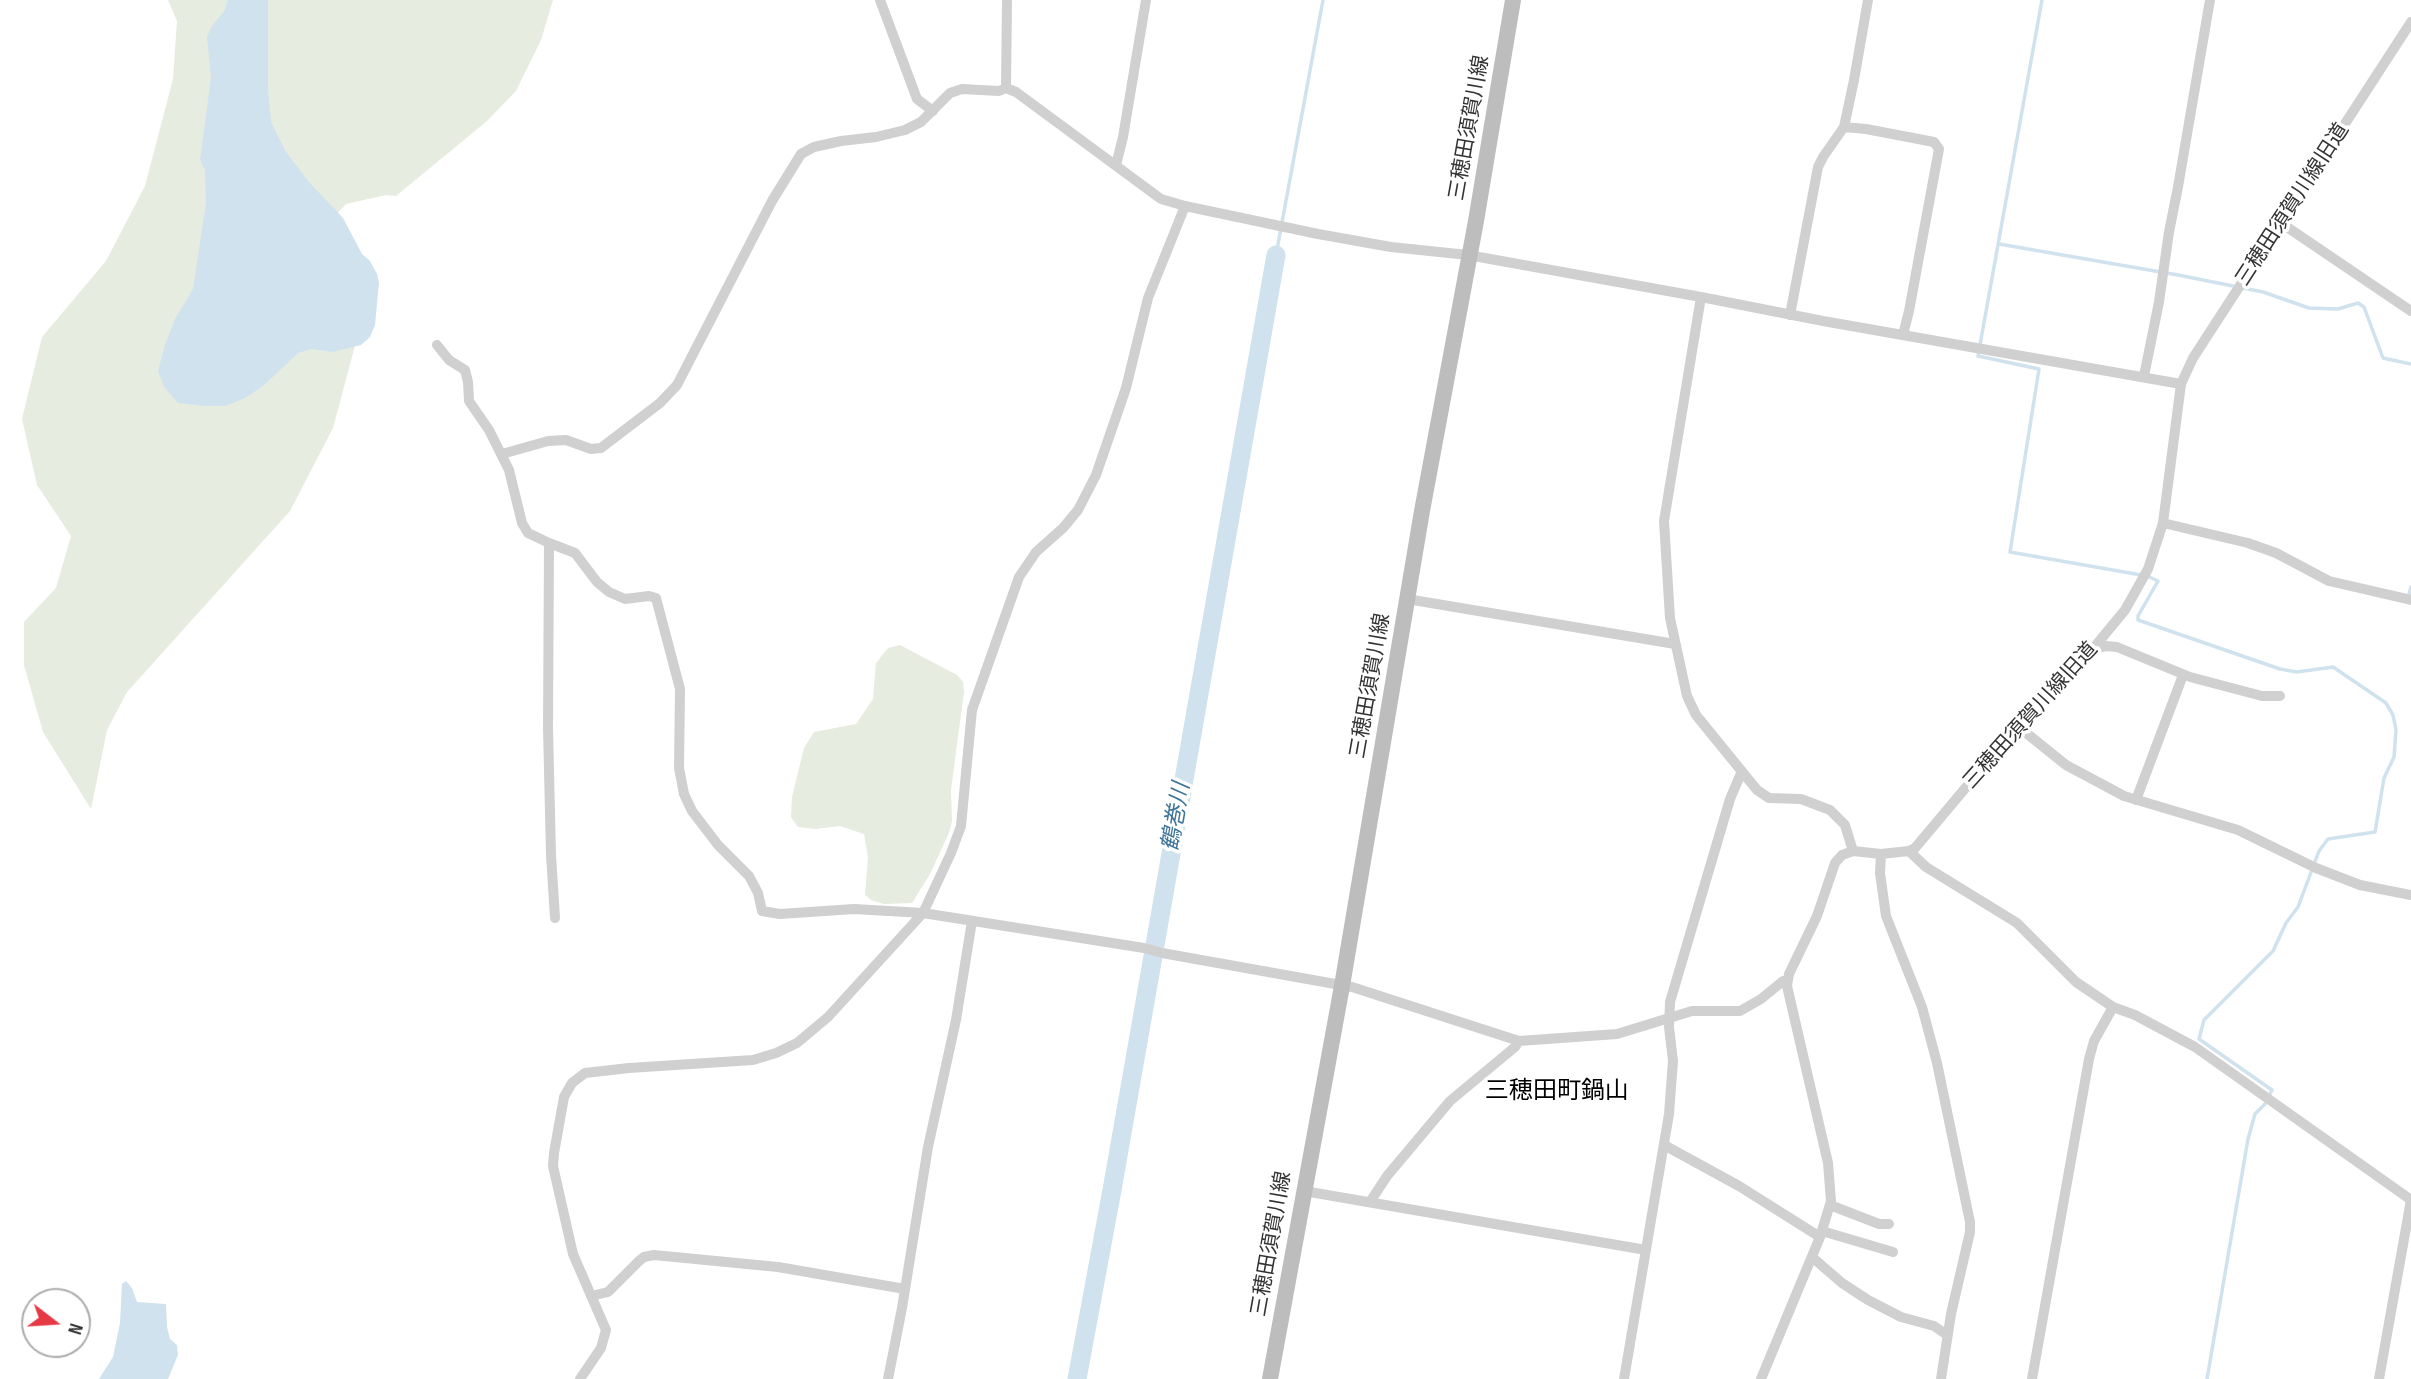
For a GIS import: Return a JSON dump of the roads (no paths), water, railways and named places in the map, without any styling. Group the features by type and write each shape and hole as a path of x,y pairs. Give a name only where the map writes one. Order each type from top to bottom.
{"main road":[{"name":"三穂田須賀川線","path":"1270,1379 1342,986 1407,598 1513,0"}],"street":[{"path":"880,0 917,99 933,111"},
{"path":"1006,88 1007,0"},
{"path":"1116,165 1146,0"},
{"path":"1790,315 1818,167 1844,127 1868,0"},
{"path":"2144,376 2210,0"},
{"name":"三穂田須賀川線旧道","path":"1909,851 1921,842 1973,779 2092,650 2125,610 2148,569 2163,523 2181,384 2193,358 2411,22"},
{"path":"502,454 548,441 566,440 591,449 601,448 660,403 677,385 772,201 801,154 814,147 841,141 897,133 920,122 950,93 957,90 999,91 1006,88 1016,92 1161,199 1185,206 1318,234 1391,247 1468,255 2181,384"},
{"path":"1844,127 1934,142 1938,149 1903,335"},
{"path":"580,1379 601,1348 606,1334 601,1314 573,1254 553,1166 564,1097 572,1083 585,1073 753,1060 776,1054 806,1037 828,1017 923,913 961,826 972,709 1019,577 1037,552 1078,510 1096,475 1126,388 1148,298 1185,206"},
{"path":"2281,223 2411,311"},
{"path":"1701,296 1664,521 1670,618 1690,706 1753,787 1764,796 1801,799 1830,810 1849,832 1853,851"},
{"path":"437,345 449,360 465,370 469,401 502,454 515,488 522,523 528,533 575,553 597,582 609,592 625,599 649,596 656,598 680,689 679,768 684,794 692,811 718,845 753,882 762,911 780,914 854,909 923,913 1144,948 1342,986 1519,1041 1617,1034 1692,1011 1745,1009 1787,980"},
{"path":"2163,523 2248,543 2329,581 2411,600"},
{"path":"549,544 548,728 555,918"},
{"path":"1407,598 1675,644"},
{"path":"2092,650 2106,646 2117,647 2183,675 2262,696 2280,696"},
{"path":"2136,800 2183,675"},
{"path":"2020,728 2066,765 2110,790 2238,830 2316,868 2360,885 2411,895"},
{"path":"1624,1379 1669,1114 1673,1061 1670,1003 1730,799 1742,771"},
{"path":"1761,1379 1821,1234 1831,1193 1828,1163 1790,1004 1787,980 1793,962 1817,916 1835,863 1842,855 1853,851 1909,851 1945,880 2017,923 2076,982 2113,1007 2135,1014 2195,1047 2411,1200 2379,1379"},
{"path":"1881,853 1880,873 1886,916 1922,1007 1937,1063 1970,1222 1941,1379"},
{"path":"888,1379 928,1147 956,1020 972,921"},
{"path":"2032,1379 2089,1059 2094,1041 2113,1007"},
{"path":"1370,1202 1387,1176 1450,1101 1519,1041"},
{"path":"1664,1145 1821,1234 1893,1252"},
{"path":"1304,1191 1646,1250"},
{"path":"1830,1205 1880,1224 1889,1224"},
{"path":"591,1296 608,1292 639,1261 654,1255 778,1267 905,1289"},
{"path":"1812,1257 1842,1283 1868,1300 1901,1317 1934,1326 1947,1335"}],"water":[{"path":"228,0 268,0 268,88 271,122 286,152 308,181 343,218 362,254 370,261 379,283 375,325 370,337 361,345 333,352 311,349 298,353 263,386 245,398 225,406 204,406 178,403 164,387 158,371 175,319 193,289 206,203 205,170 200,160 211,78 207,37 225,10"},
{"path":"126,1281 137,1302 166,1304 167,1327 170,1339 177,1345 178,1355 168,1379 99,1379 113,1357 120,1323 122,1284"}],"waterway":[{"path":"1276,255 1323,0"},
{"path":"2042,0 1978,356 2039,369 2010,552 2147,576 2158,581 2138,620 2280,669 2297,672 2333,667 2386,703 2393,715 2396,730 2394,757 2384,778 2375,832 2328,839 2319,851 2298,907 2286,923 2273,951 2204,1020 2199,1039 2272,1090 2265,1104 2255,1114 2248,1139 2207,1379"},
{"path":"1999,244 2263,292 2309,308 2338,309 2358,303 2364,307 2383,358 2411,364"},
{"name":"鶴巻川","path":"1077,1379 1276,255"},
{"path":"2409,594 2411,587"}],"district":[{"name":"三穂田町鍋山","path":"1557,1092"}]}
